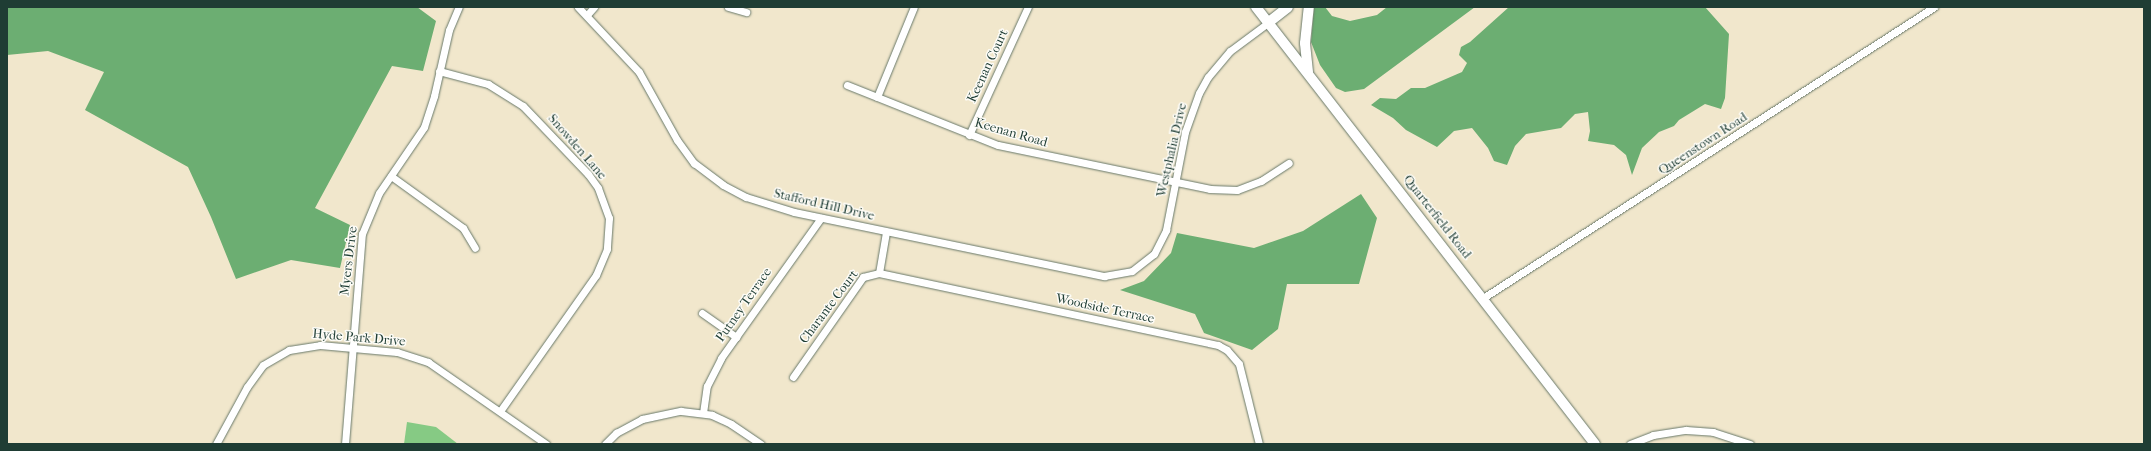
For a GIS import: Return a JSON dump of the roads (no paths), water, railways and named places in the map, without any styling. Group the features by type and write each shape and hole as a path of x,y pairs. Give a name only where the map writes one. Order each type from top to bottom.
{"main road":[{"name":"Quarterfield Road","path":"1256,7 1484,298 1595,444"},
{"path":"1269,22 1288,7"},
{"path":"1308,72 1306,43 1309,7"}],"street":[{"name":"Myers Drive","path":"345,444 362,234 372,205 424,127 449,30 459,7"},
{"name":"Stafford Hill Drive","path":"578,7 587,14 639,72 677,140 705,174 746,198 769,206 821,218 1095,275 1123,274 1147,261"},
{"path":"587,14 594,7"},
{"path":"728,7 746,12"},
{"path":"877,97 914,7"},
{"name":"Keenan Court","path":"969,134 1028,7"},
{"name":"Queenstown Road","path":"1484,298 1934,7"},
{"name":"Westphalia Drive","path":"1147,261 1161,243 1166,230 1190,112 1199,93 1208,77 1230,52 1269,22"},
{"name":"Snowden Lane","path":"439,71 488,84 523,106 588,174 598,188 610,218 607,249 596,275 500,411"},
{"name":"Keenan Road","path":"847,85 969,134 1018,150 1175,183 1210,189 1237,190 1261,181 1289,163"},
{"path":"392,176 463,228 475,248"},
{"name":"Putney Terrace","path":"703,412 707,386 713,371 736,336 821,218"},
{"name":"Charante Court","path":"793,377 863,277 879,273 886,232"},
{"name":"Woodside Terrace","path":"879,273 1218,345 1227,350 1239,364 1259,444"},
{"path":"702,313 736,336"},
{"name":"Hyde Park Drive","path":"216,444 255,375 276,356 304,346 397,352 428,362 546,444"},
{"path":"605,444 629,425 656,414 681,411 703,412 731,424 761,444"},
{"path":"1630,444 1653,435 1686,430 1713,432 1750,444"}]}
